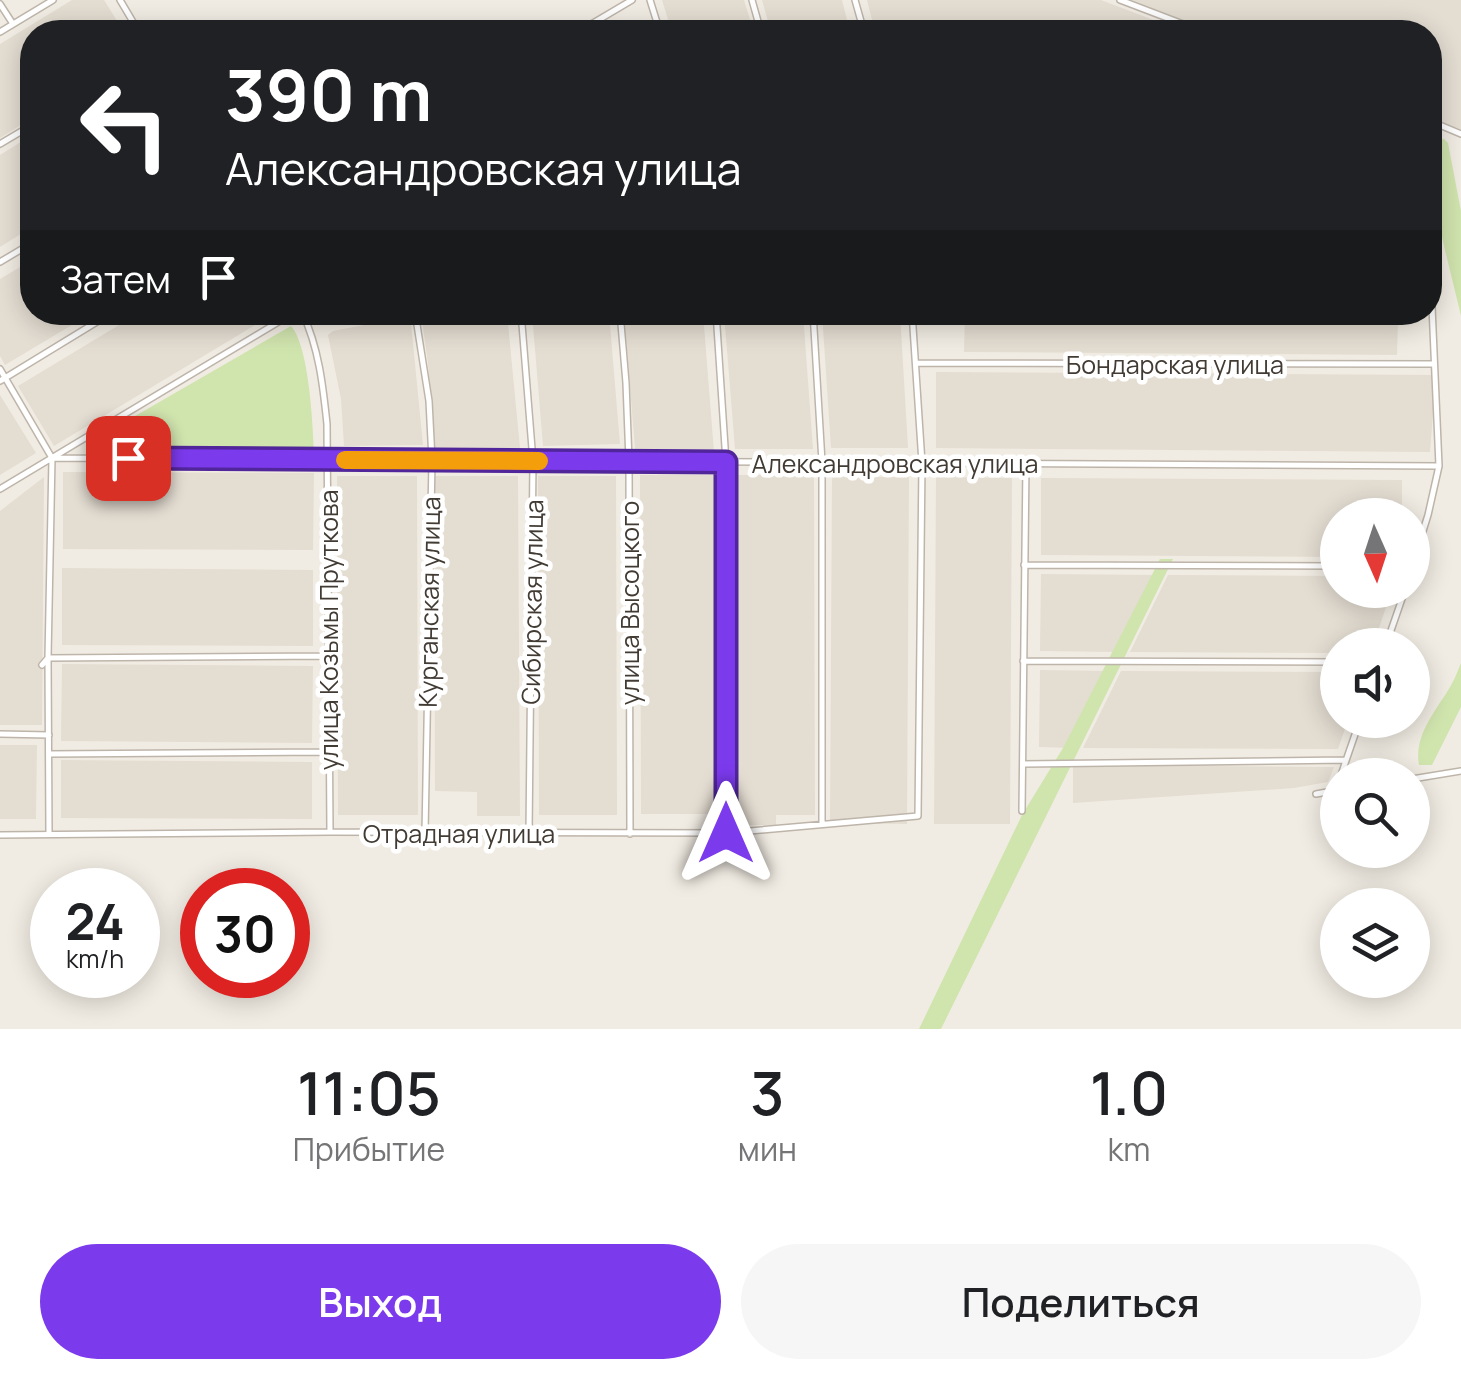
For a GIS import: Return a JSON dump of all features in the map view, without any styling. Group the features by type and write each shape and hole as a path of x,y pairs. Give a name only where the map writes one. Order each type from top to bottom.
{"street":[{"path":"0,32 53,0"},
{"path":"598,20 632,0"},
{"path":"1120,0 1172,20"},
{"path":"0,4 13,24"},
{"path":"2,379 91,325"},
{"path":"0,490 276,325"},
{"name":"улица Козьмы Пруткова","path":"307,325 323,383 327,459 330,832"},
{"name":"Курганская улица","path":"418,325 430,401 432,460 425,833"},
{"name":"Сибирская улица","path":"522,325 533,460 529,833"},
{"name":"улица Высоцкого","path":"621,325 629,461 630,834"},
{"path":"717,325 726,462 726,833"},
{"path":"814,325 822,462 822,823"},
{"path":"913,325 922,463"},
{"path":"1430,505 1438,466 1433,325"},
{"name":"Бондарская улица","path":"917,363 1434,364"},
{"path":"0,369 2,379 52,458 49,834"},
{"name":"Александровская улица","path":"52,458 1438,466"},
{"name":"Отрадная улица","path":"0,835 726,833 918,816 922,463"},
{"path":"1022,811 1026,464"},
{"path":"1024,565 1320,566"},
{"path":"42,665 48,658 328,656"},
{"path":"1023,661 1320,662"},
{"path":"0,734 49,735"},
{"path":"49,754 329,752"},
{"path":"1023,764 1320,760"},
{"path":"1430,775 1461,771"},
{"path":"1316,794 1320,793"}],"shaded area":[{"path":"72,0 104,0 116,20 39,20"},
{"path":"662,0 744,0 750,20 668,20"},
{"path":"762,0 842,0 847,20 768,20"},
{"path":"867,0 1101,0 1154,20 872,20"},
{"path":"1125,0 1461,0 1461,131 1442,124 1442,20 1178,20"},
{"path":"20,32 20,126 0,138 0,44"},
{"path":"20,142 20,234 0,247 0,155"},
{"path":"20,267 20,325 72,325 5,365 0,356 0,279"},
{"path":"119,325 255,325 54,446 18,386"},
{"path":"364,325 411,325 423,445 344,446 341,399 328,335"},
{"path":"423,325 508,325 520,448 435,453"},
{"path":"533,325 610,325 620,444 543,446"},
{"path":"625,325 704,325 714,452 635,449"},
{"path":"725,325 804,325 813,449 735,449"},
{"path":"823,325 901,325 908,448 831,448"},
{"path":"965,325 1398,325 1397,355 964,352"},
{"path":"936,372 1436,375 1430,452 936,448"},
{"path":"0,395 36,453 0,475"},
{"path":"63,472 314,473 313,550 63,549"},
{"path":"640,475 718,475 719,814 641,814"},
{"path":"736,475 814,475 815,815 776,815 776,825 736,825"},
{"path":"337,476 417,476 418,815 338,815"},
{"path":"434,476 518,476 520,816 477,816 477,792 435,791"},
{"path":"538,476 616,476 617,815 539,815"},
{"path":"44,477 42,725 0,725 0,511"},
{"path":"832,477 909,477 907,824 830,823"},
{"path":"936,477 1012,478 1010,824 934,824"},
{"path":"1041,478 1402,480 1402,498 1320,498 1320,557 1041,555"},
{"path":"62,568 313,570 313,646 62,645"},
{"path":"1041,574 1159,575 1119,652 1040,651"},
{"path":"1168,575 1320,576 1320,608 1386,608 1379,628 1320,628 1320,653 1130,652"},
{"path":"62,664 313,666 312,743 61,741"},
{"path":"1040,670 1110,671 1070,748 1039,747"},
{"path":"1121,671 1320,672 1320,738 1342,738 1338,749 1083,748"},
{"path":"0,745 37,745 36,819 0,819"},
{"path":"61,760 312,762 312,819 61,818"},
{"path":"1073,765 1320,767 1320,783 1294,788 1073,803"}],"green space":[{"path":"1442,139 1448,143 1461,211 1461,316 1442,235"},
{"path":"291,326 306,367 314,453 93,453 90,442"},
{"path":"1160,559 1173,559 941,1029 919,1029 1022,815 1063,748"},
{"path":"1461,663 1461,707 1430,765 1430,758 1418,758 1419,745 1421,738 1430,738 1430,719"}],"slow traffic":[{"path":"345,460 539,461"}],"route":[{"path":"128,458 726,462 726,833"}]}
